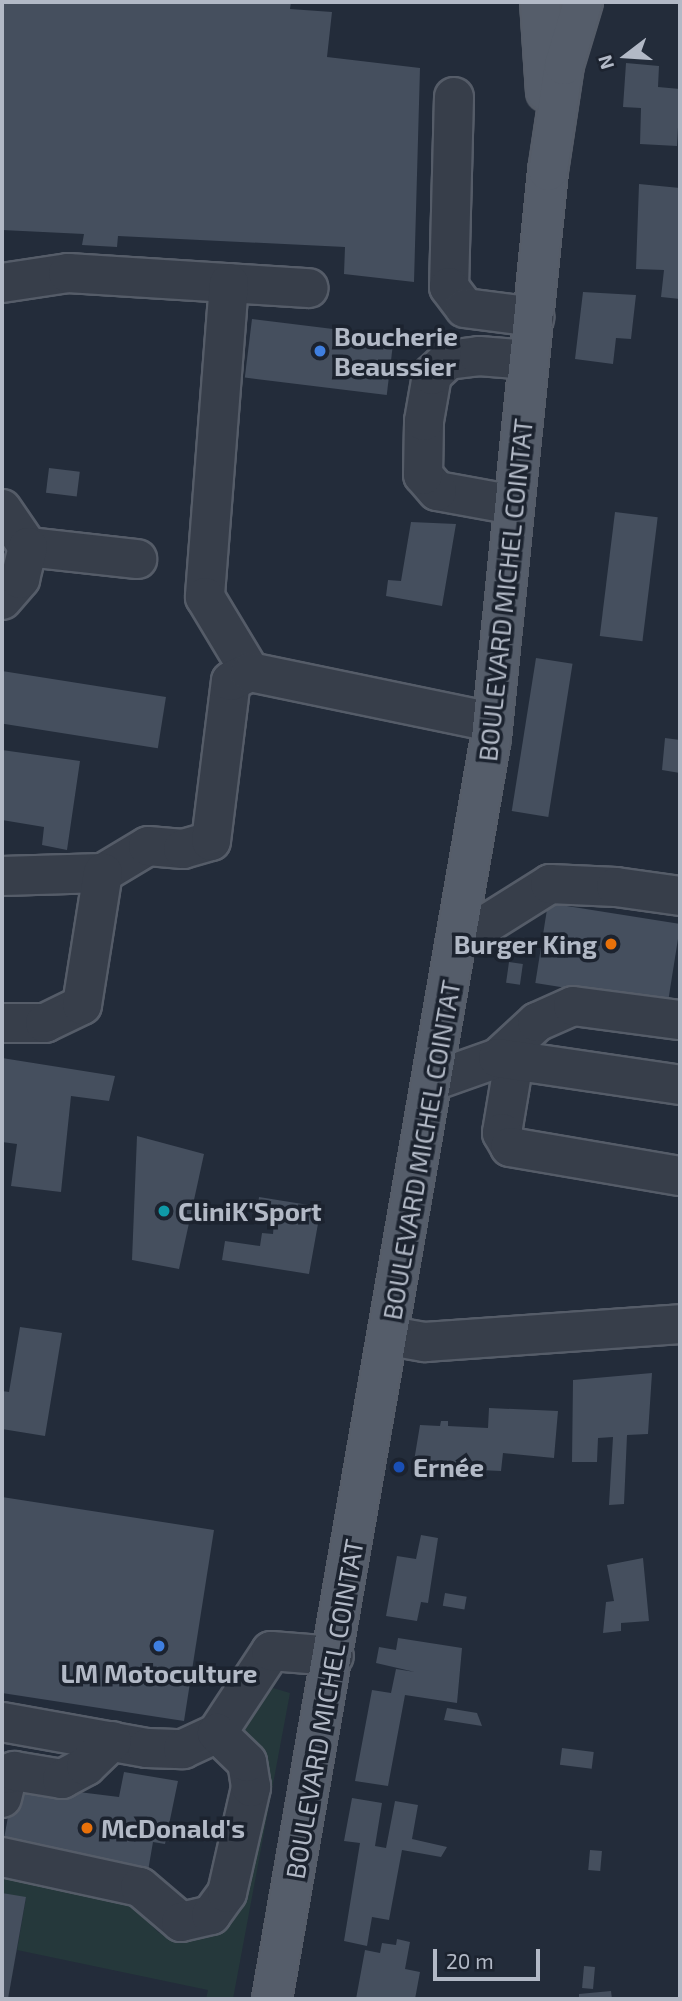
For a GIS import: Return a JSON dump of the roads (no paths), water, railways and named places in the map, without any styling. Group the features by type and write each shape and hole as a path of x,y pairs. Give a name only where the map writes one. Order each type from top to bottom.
{"main road":[{"name":"BOULEVARD MICHEL COINTAT","path":"540,2 548,171"},
{"name":"BOULEVARD MICHEL COINTAT","path":"272,1999 390,1336 492,722 548,171 564,65 583,2"}],"street":[{"path":"454,97 449,287 465,308 534,317"},
{"path":"2,283 68,273 309,288"},
{"path":"229,283 205,597 250,672"},
{"path":"514,505 437,491 423,475 424,421 432,375 448,360 479,356 529,360"},
{"path":"2,509 28,547 20,579 2,600"},
{"path":"28,547 136,559"},
{"path":"2,876 103,873 148,846 183,849 211,841 231,681 250,672 492,722"},
{"path":"2,1023 45,1023 82,1005 103,873"},
{"path":"456,943 550,884 616,887 680,896"},
{"path":"616,887 629,907 680,915"},
{"path":"680,1020 573,1006 537,1022 506,1060 502,1133 510,1147 680,1176"},
{"path":"433,1082 506,1060 680,1085"},
{"path":"390,1336 425,1342 680,1324"},
{"path":"2,1722 112,1741 183,1749 217,1733 271,1651 334,1656"},
{"path":"2,1857 140,1887 181,1922 211,1915 228,1893 251,1787 247,1762 217,1733"},
{"path":"2,1798 8,1774 14,1771 62,1779 86,1766 112,1741"}],"place":[{"name":"Boucherie Beaussier","path":"320,351"},
{"name":"Burger King","path":"611,944"},
{"name":"CliniK'Sport","path":"164,1211"},
{"name":"Ernée","path":"399,1467"},
{"name":"LM Motoculture","path":"159,1646"},
{"name":"McDonald's","path":"87,1828"}]}
